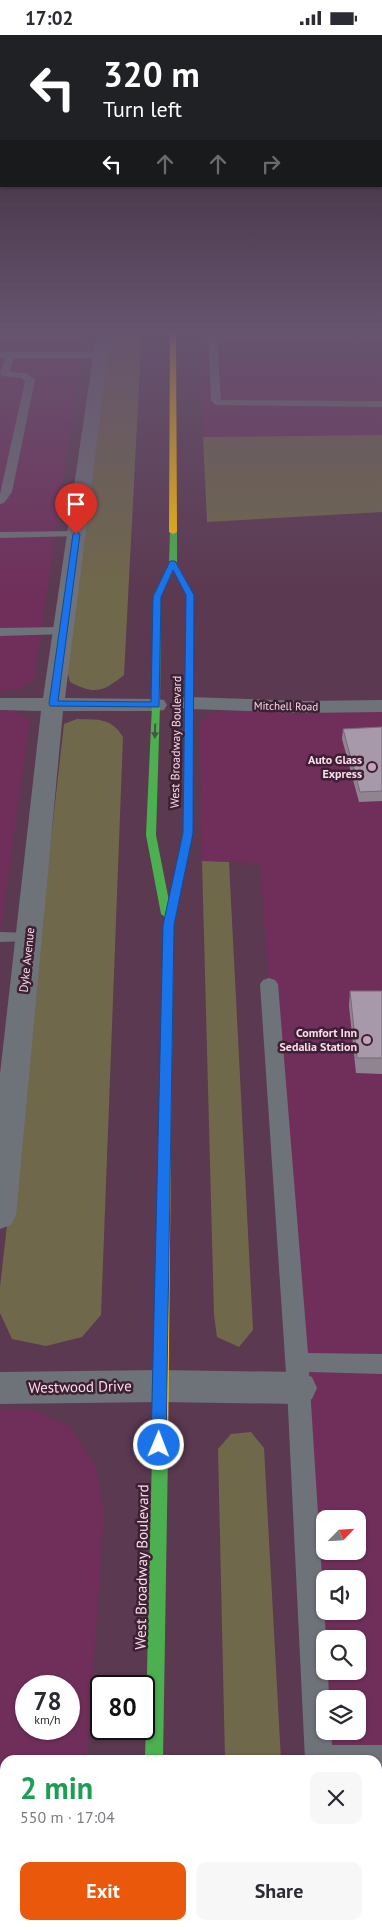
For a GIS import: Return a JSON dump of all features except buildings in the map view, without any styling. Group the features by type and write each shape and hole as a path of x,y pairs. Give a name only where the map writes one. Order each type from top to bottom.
{"highway":[{"name":"West Broadway Boulevard","path":"168,925 150,835 156,705 157,597 173,563 173,417"},
{"name":"West Broadway Boulevard","path":"154,1755 168,925 188,833 190,595 173,563"}],"street":[{"name":"Dyke Avenue","path":"0,1216 54,704 92,417"},
{"name":"Mitchell Road","path":"190,703 304,707 382,706"},
{"path":"0,704 156,705"},
{"name":"Westwood Drive","path":"0,1388 160,1386 298,1375"}],"lane":[{"path":"0,501 7,492 22,417"},
{"path":"0,535 76,534"},
{"path":"0,632 64,631"},
{"path":"0,937 29,937"},
{"path":"269,984 298,1375 319,1755"},
{"path":"298,1375 382,1364"}],"shaded area":[{"path":"0,417 72,417 34,680 20,689 0,691"},
{"path":"95,417 137,417 124,675 104,688 93,690 70,682 67,670"},
{"path":"203,417 382,417 382,435 203,437"},
{"path":"382,435 382,512 207,522 203,437"},
{"path":"0,711 12,711 30,720 0,935"},
{"path":"227,711 382,711 382,1755 325,1755 324,1740 366,1740 366,1690 320,1690 319,1680 366,1680 366,1630 316,1630 316,1636 260,863 202,861 200,726 207,715"},
{"path":"77,719 98,720 109,723 123,737 101,1315 82,1337 46,1346 12,1339 0,1313 0,1287 64,724"},
{"path":"202,861 229,862 253,1330 239,1347 217,1337 214,1315"},
{"path":"0,1410 34,1410 70,1426 96,1467 104,1514 93,1675 90,1675 87,1755 0,1755"},
{"path":"251,1432 264,1448 281,1755 225,1755 218,1449 231,1434"}],"traffic: fast":[{"path":"166,914 151,835 156,705 157,596 173,563 173,532"},
{"path":"165,1136 169,925 188,832 189,674"},
{"path":"154,1755 160,1453"}],"traffic: slow":[{"path":"173,417 173,532"},
{"path":"160,1453 165,1136"}],"traffic: jam":[{"path":"173,563 190,595 189,674"}],"place":[{"name":"Auto Glass Express","path":"372,767"},
{"name":"Comfort Inn Sedalia Station","path":"367,1040"}],"route":[{"path":"76,534 54,704 156,705 157,597 173,563 190,595 188,833 168,925 159,1445"}]}
